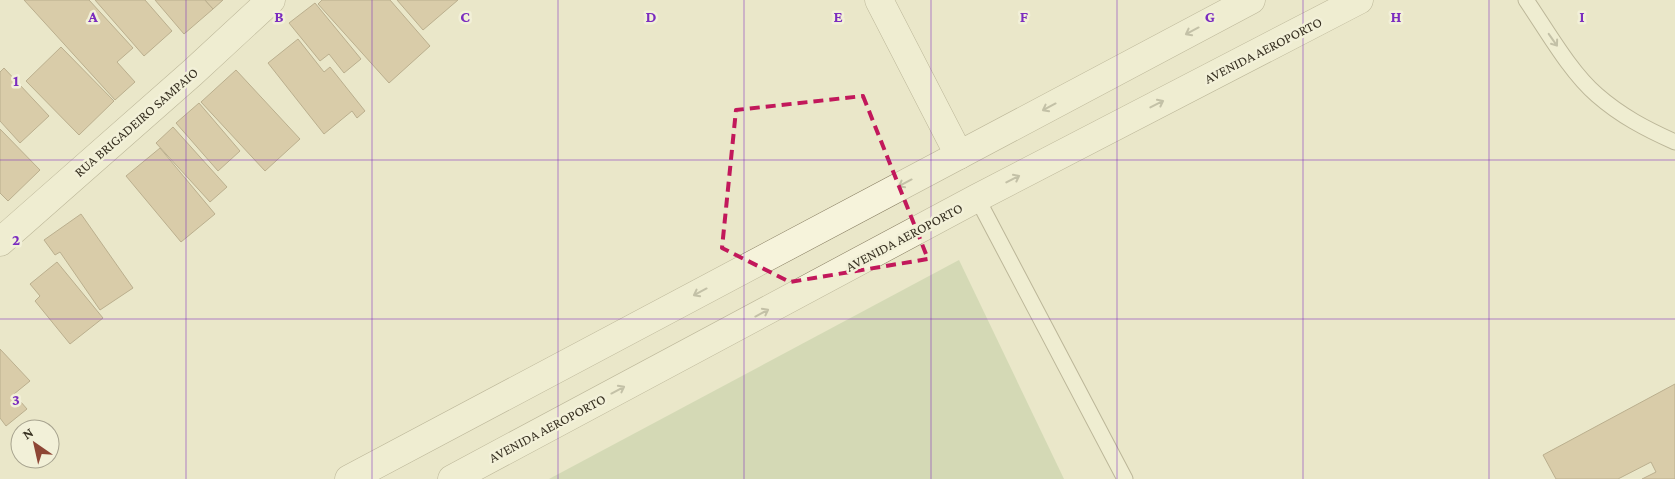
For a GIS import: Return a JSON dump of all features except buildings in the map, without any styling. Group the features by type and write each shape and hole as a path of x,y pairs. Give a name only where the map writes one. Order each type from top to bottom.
{"street":[{"name":"RUA BRIGADEIRO SAMPAIO","path":"0,242 272,0"},
{"path":"879,0 959,155"},
{"path":"349,479 1251,0"},
{"name":"AVENIDA AEROPORTO","path":"452,479 977,198 1359,0"}],"lane":[{"path":"1526,0 1578,75 1596,95 1636,124 1675,142"},
{"path":"977,198 1126,479"}],"highlighted area":[{"path":"863,96 928,259 790,282 722,248 736,110"}],"green space":[{"path":"959,260 1064,479 549,479"}]}
